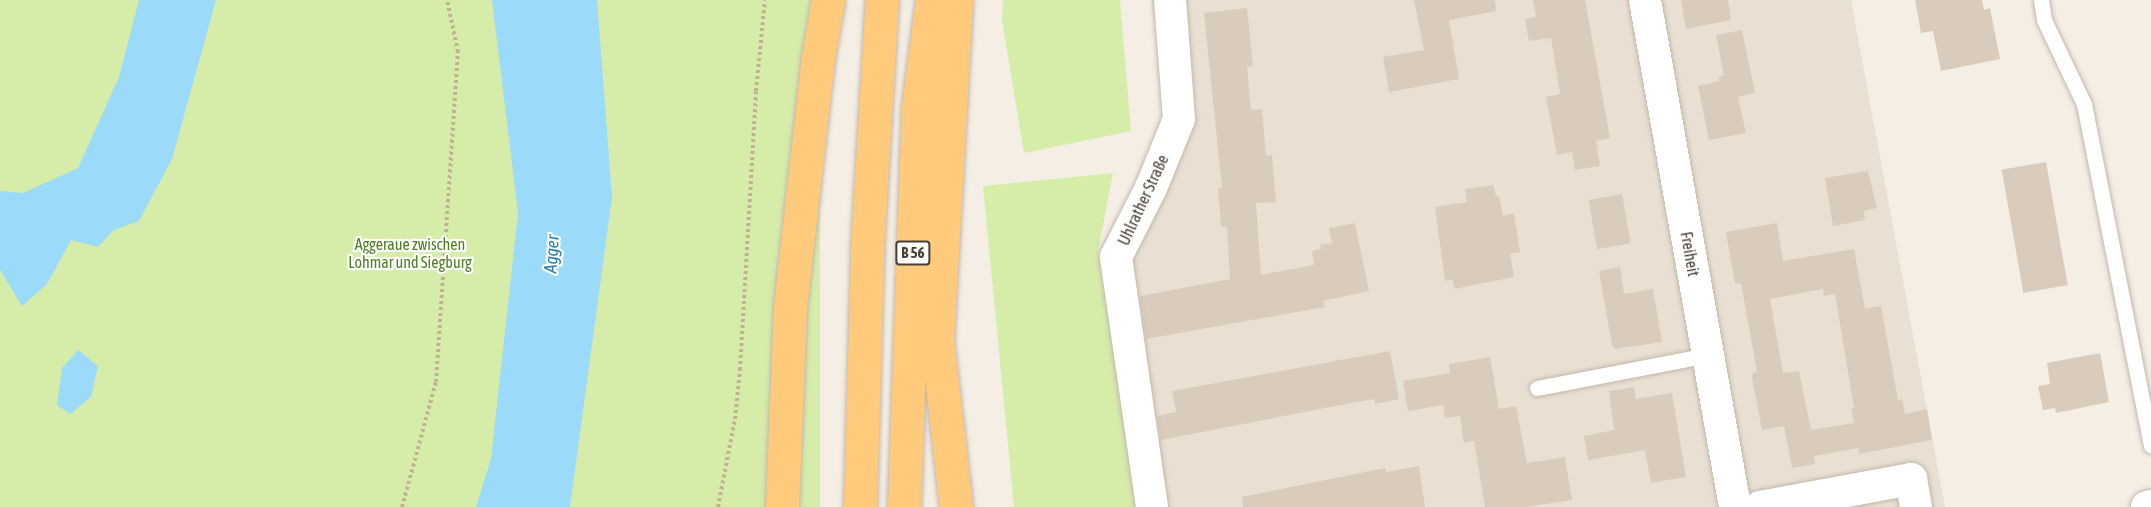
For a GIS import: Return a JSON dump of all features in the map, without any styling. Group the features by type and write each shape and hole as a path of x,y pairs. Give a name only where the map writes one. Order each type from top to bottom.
{"highway":[{"path":"782,507 790,307 818,58 828,0"},
{"path":"860,507 867,249 882,0"},
{"name":"B 56","path":"904,507 918,108 932,0"},
{"path":"956,0 937,340 956,507"}],"street":[{"name":"Uhlrather Straße","path":"1152,507 1116,257 1151,188 1179,119 1170,0"},
{"name":"Freiheit","path":"1645,0 1735,507"},
{"path":"1760,507 1914,493"}],"lane":[{"path":"2041,0 2044,20 2084,104 2151,444"},
{"path":"1537,388 1708,355"}],"path":[{"path":"402,507 436,382 458,52 447,0"},
{"path":"718,507 735,419 740,370 756,91 765,0"}],"shaded area":[{"path":"1152,0 1851,0 1945,507 1147,507 1108,249 1169,118"}],"green space":[{"name":"Aggeraue zwischen Lohmar und Siegburg","path":"0,0 820,0 820,507 0,507"},
{"path":"1003,0 1120,0 1131,131 1024,153 1002,20"},
{"path":"1113,173 1098,252 1137,507 1014,507 983,186"}],"water":[{"path":"139,0 216,0 172,159 139,221 114,230 98,247 71,240 47,284 22,306 0,270 0,191 23,193 78,168 119,77"},
{"name":"Agger","path":"492,0 597,0 612,197 570,507 476,507 491,459 518,213"},
{"path":"78,350 98,366 91,397 70,414 57,405 62,368"}],"building":[{"path":"1414,0 1495,0 1496,11 1449,20 1459,79 1389,92 1383,57 1424,50"},
{"path":"1533,0 1585,0 1610,138 1596,141 1600,166 1575,170 1572,152 1557,155 1546,97 1560,94 1551,38 1529,41 1525,19 1536,17"},
{"path":"1681,0 1728,0 1731,20 1686,29"},
{"path":"1915,0 1982,0 1984,10 1990,8 2000,59 1941,71 1933,31 1921,33"},
{"path":"1247,8 1253,66 1247,67 1251,110 1262,109 1266,156 1272,155 1276,202 1256,203 1261,275 1314,265 1312,251 1321,249 1320,245 1332,243 1329,228 1355,223 1369,291 1323,301 1325,307 1146,339 1140,296 1230,279 1227,227 1221,227 1218,188 1222,188 1204,13"},
{"path":"1742,30 1755,93 1738,97 1746,133 1709,140 1698,86 1719,81 1718,77 1724,75 1716,35"},
{"path":"2046,162 2068,285 2023,293 2002,170"},
{"path":"1868,171 1877,208 1864,211 1865,220 1833,226 1825,178"},
{"path":"1493,185 1496,196 1499,196 1503,216 1514,213 1520,252 1510,254 1514,277 1454,289 1453,279 1445,281 1435,207 1467,202 1465,189"},
{"path":"1622,194 1631,243 1597,249 1589,200"},
{"path":"1777,223 1783,261 1854,249 1865,309 1881,306 1898,400 1902,399 1905,414 1927,409 1932,440 1859,454 1858,448 1814,456 1815,464 1792,468 1784,426 1762,430 1752,378 1753,373 1757,372 1741,283 1735,284 1726,232","holes":["1823,289 1824,296 1835,294 1854,408 1851,409 1854,423 1811,430 1799,371 1783,373 1770,299"]},
{"path":"1620,267 1624,294 1653,289 1662,342 1615,349 1612,345 1599,271"},
{"path":"1390,351 1399,399 1375,404 1374,399 1161,440 1157,416 1176,412 1172,391"},
{"path":"2100,353 2109,402 2056,413 2055,408 2043,410 2038,386 2050,384 2047,363"},
{"path":"1490,357 1499,409 1516,406 1527,463 1565,457 1572,500 1526,507 1485,507 1474,441 1464,443 1460,416 1445,418 1443,405 1408,411 1403,381 1450,373 1449,364"},
{"path":"1634,387 1636,399 1672,393 1686,477 1651,483 1645,450 1588,460 1584,436 1614,430 1609,391"},
{"path":"1419,466 1425,507 1243,507 1242,497 1385,468 1386,472"}]}
